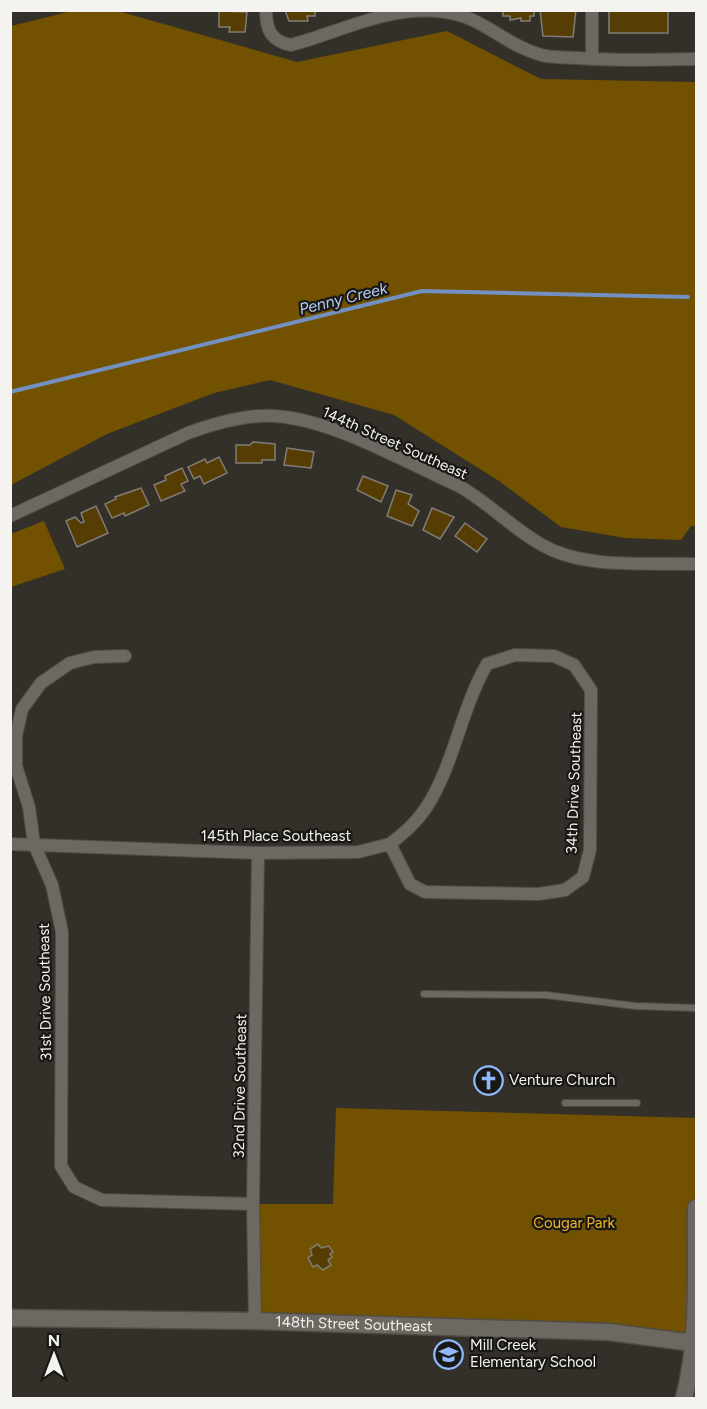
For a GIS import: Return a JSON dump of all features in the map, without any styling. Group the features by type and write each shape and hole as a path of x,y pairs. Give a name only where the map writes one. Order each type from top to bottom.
{"street":[{"path":"266,10 269,32 278,42 291,45 374,14 435,11 481,16 514,46 544,56 592,59 696,59"},
{"path":"592,10 592,59"},
{"name":"144th Street Southeast","path":"10,516 189,433 214,424 273,416 323,426 459,486 478,497 540,544 567,556 592,561 696,564"},
{"name":"34th Drive Southeast","path":"515,655 554,656 574,665 591,690 590,850 583,877 565,890 538,894 425,892 410,884 390,844 413,825 427,807 472,689 487,664 515,655"},
{"name":"31st Drive Southeast","path":"125,656 93,657 70,663 41,683 22,709 16,736 16,766 29,807 34,844 52,885 62,932 61,1166 74,1187 102,1200 253,1204"},
{"name":"145th Place Southeast","path":"10,844 258,853 358,852 390,844"},
{"name":"32nd Drive Southeast","path":"255,1321 253,1204 258,853"},
{"path":"684,1398 692,1371 695,1343 696,1208"},
{"name":"148th Street Southeast","path":"10,1318 255,1321 609,1332 695,1343"}],"lane":[{"path":"424,994 546,995 635,1006 696,1008"},
{"path":"565,1103 637,1103"}],"green space":[{"path":"72,11 118,11 297,62 447,31 541,79 696,82 696,526 691,526 681,540 625,538 561,527 499,481 394,415 270,380 214,393 107,434 11,485 11,26"},
{"path":"44,521 65,569 11,587 11,534"},
{"name":"Cougar Park","path":"336,1108 696,1118 694,1343 255,1321 253,1204 333,1204"}],"building":[{"path":"285,10 315,10 315,16 307,16 308,21 289,21"},
{"path":"503,10 534,10 534,16 530,16 530,21 521,21 521,18 510,20 510,16 503,16"},
{"path":"540,10 576,10 573,37 543,36"},
{"path":"609,10 668,10 668,33 609,33"},
{"path":"219,11 247,12 245,32 229,32 230,27 219,27"},
{"path":"253,442 275,444 275,460 262,460 262,463 236,463 236,445 250,445"},
{"path":"287,448 314,452 311,468 284,465"},
{"path":"219,457 227,473 204,484 200,476 194,479 188,467 205,459 207,463"},
{"path":"182,468 188,481 181,484 185,491 161,501 154,485 166,480 165,476"},
{"path":"363,476 388,486 381,502 357,490"},
{"path":"141,488 149,505 125,516 124,513 112,518 105,504 116,499 115,497"},
{"path":"396,490 412,495 408,504 419,511 412,526 387,516"},
{"path":"96,506 108,533 77,547 66,521 75,517 81,523 84,522 81,513"},
{"path":"432,508 454,517 440,539 423,530"},
{"path":"465,523 487,539 477,552 455,536"},
{"path":"318,1244 321,1248 329,1246 333,1252 330,1254 332,1257 328,1260 331,1265 323,1270 317,1265 313,1267 308,1258 312,1255 310,1249"}],"waterway":[{"name":"Penny Creek","path":"10,392 422,291 688,297"}],"place":[{"name":"Venture Church","path":"488,1080"},
{"name":"Mill Creek Elementary School","path":"449,1354"}]}
